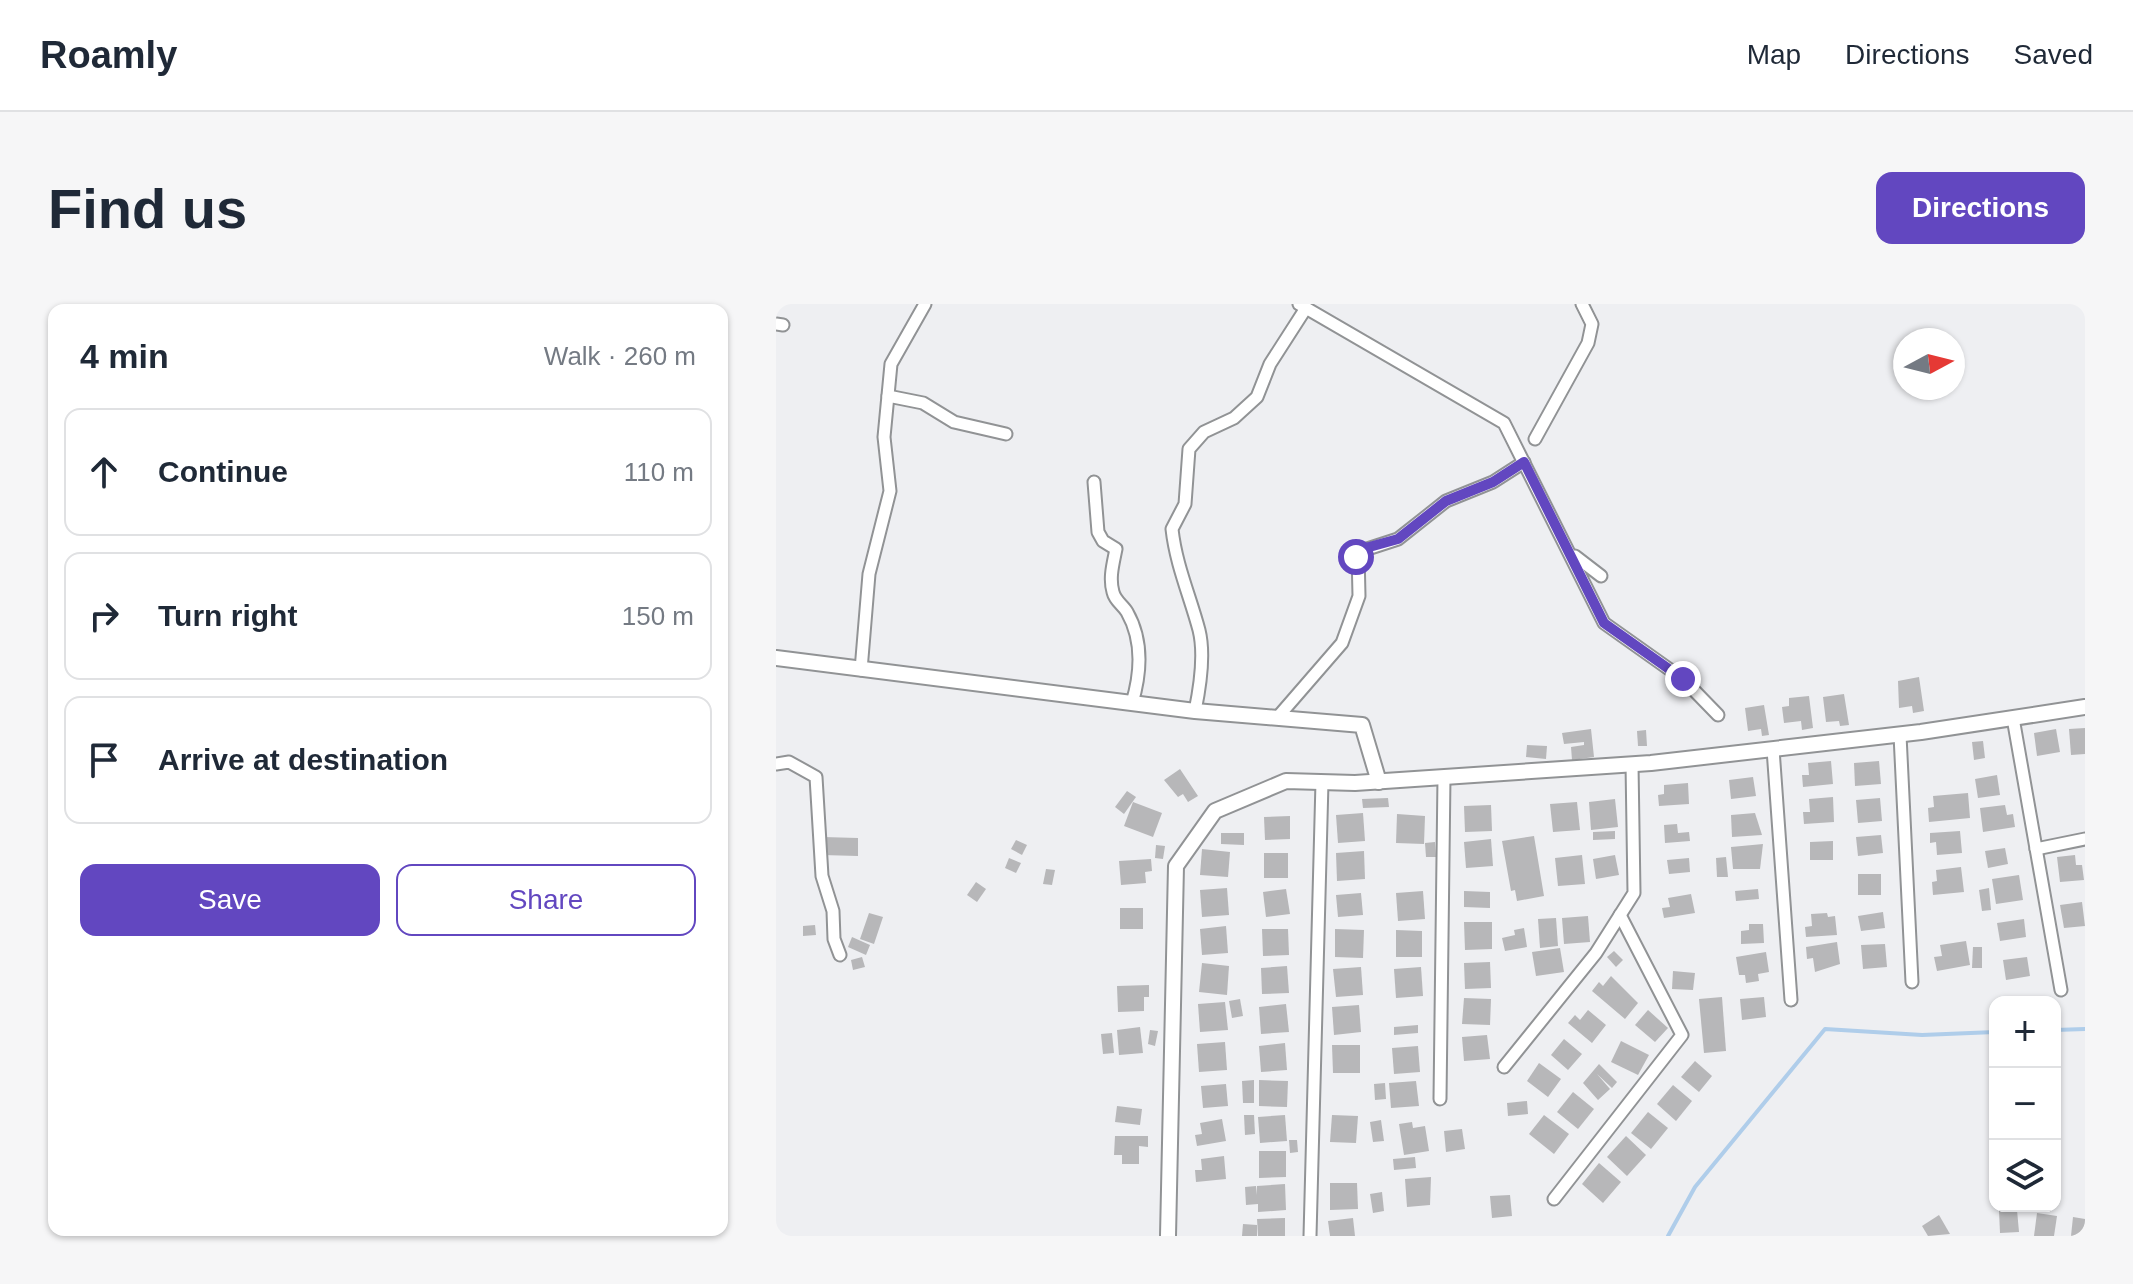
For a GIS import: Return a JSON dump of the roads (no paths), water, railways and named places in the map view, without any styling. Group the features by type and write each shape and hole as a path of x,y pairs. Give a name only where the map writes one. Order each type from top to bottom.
{"street":[{"path":"861,670 869,574 890,491 884,437 891,364 925,304"},
{"path":"1535,439 1588,343 1592,324 1582,304"},
{"path":"1195,711 1199,691 1199,633 1185,594 1172,529 1185,504 1189,449 1204,432 1234,418 1257,397 1270,364 1302,306 1504,423 1604,623 1683,679 1718,715"},
{"path":"888,396 923,403 965,426 1006,434"},
{"path":"1277,718 1342,643 1359,596 1358,552 1398,539 1446,501 1493,482 1524,462"},
{"path":"1094,482 1098,532 1103,541 1116,549 1110,579 1113,597 1125,608 1136,630 1139,679 1132,703"},
{"path":"1571,553 1601,576"},
{"path":"776,658 1195,711 1362,725 1379,782"},
{"path":"1168,1236 1176,866 1215,811 1286,781 1379,782 1632,764 1900,735 2085,707"},
{"path":"2013,718 2061,990"},
{"path":"1900,735 1912,982"},
{"path":"1773,749 1791,1000"},
{"path":"776,764 789,762 816,777 822,876 833,911 834,939 840,955"},
{"path":"1504,1067 1596,953 1634,893 1632,764"},
{"path":"1440,1099 1444,777"},
{"path":"1310,1236 1322,782"},
{"path":"2036,849 2085,839"},
{"path":"1554,1199 1682,1035 1620,915"}],"waterway":[{"path":"1668,1236 1695,1187 1825,1029 1922,1035 1989,1032"},
{"path":"2061,1030 2085,1029"}]}
